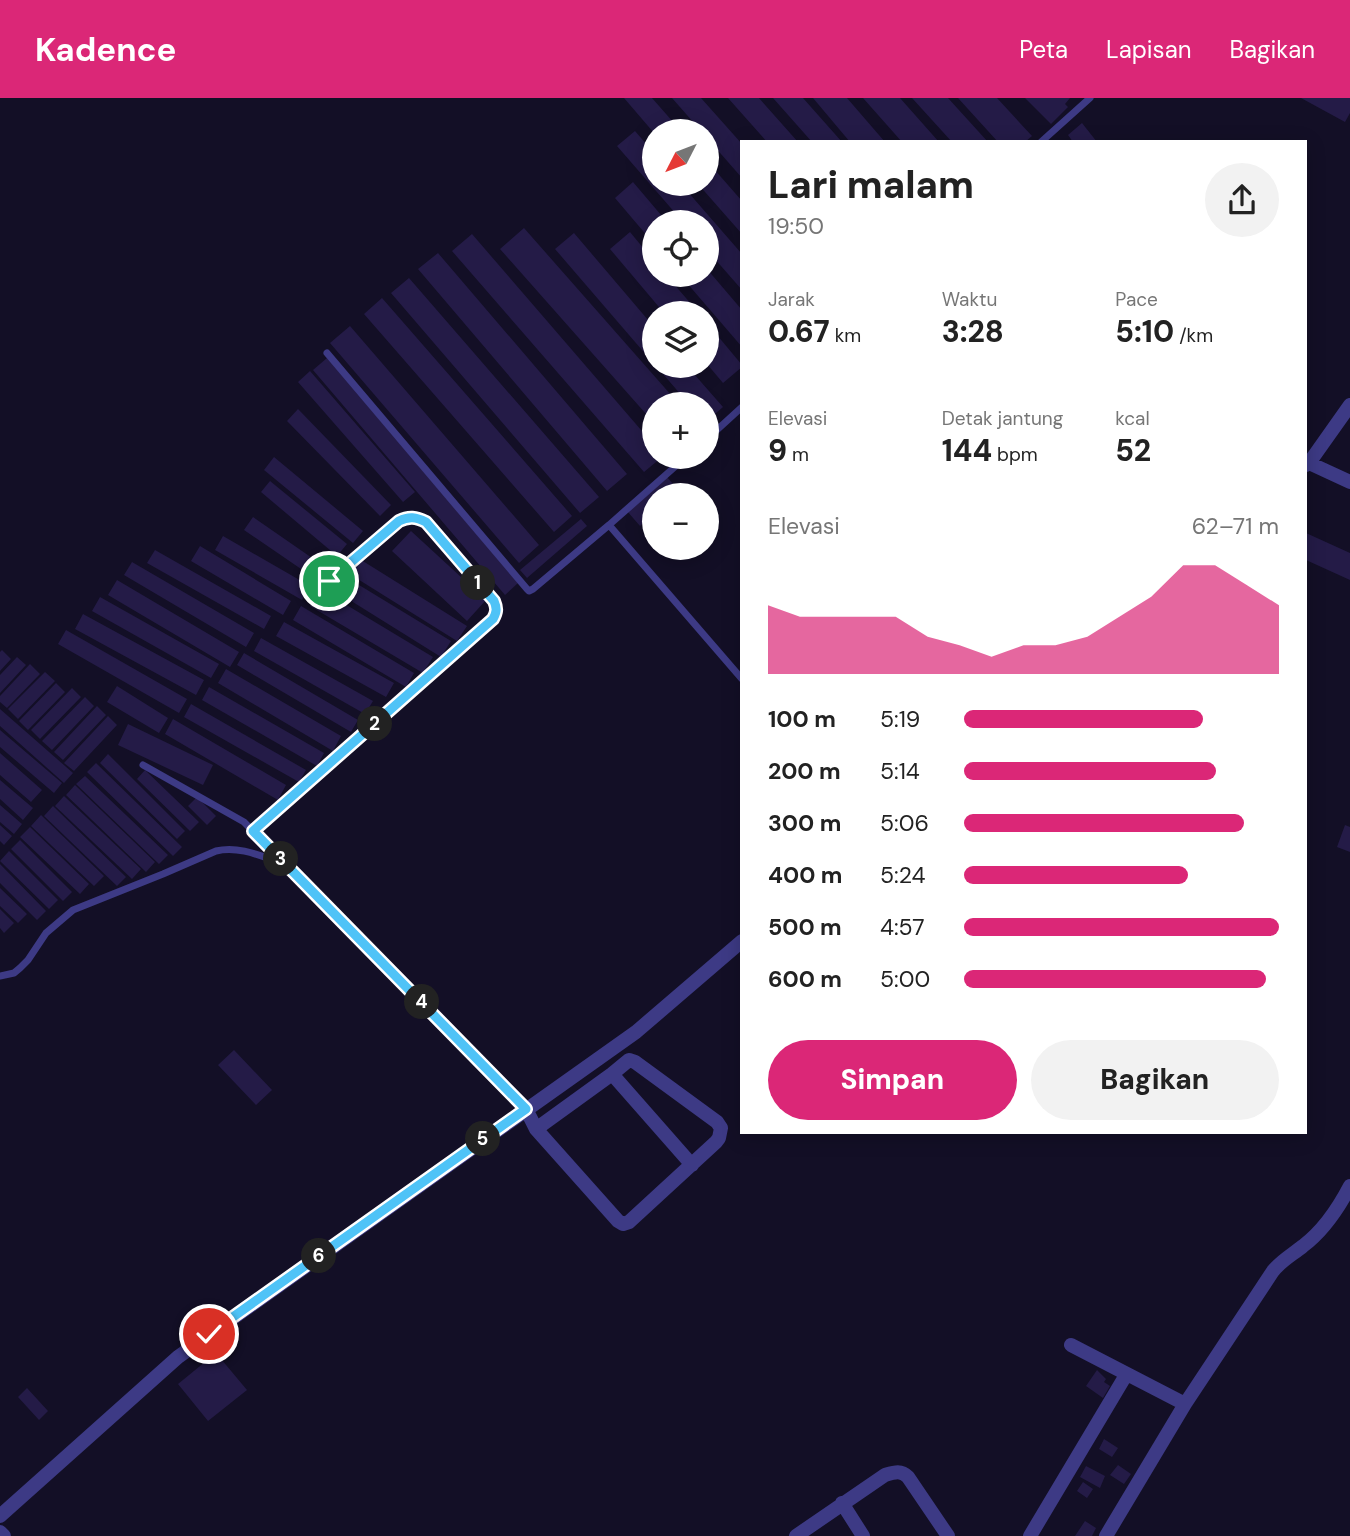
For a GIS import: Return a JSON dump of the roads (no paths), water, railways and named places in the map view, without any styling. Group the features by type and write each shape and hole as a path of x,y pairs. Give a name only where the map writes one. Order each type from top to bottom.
{"street":[{"path":"1350,405 1307,464 1350,482"},
{"path":"0,1516 178,1357 636,1032 740,944"},
{"path":"526,1109 536,1129 623,1224 629,1222 692,1165 719,1138 721,1128 629,1060 536,1129"},
{"path":"612,1074 692,1165"},
{"path":"1106,1536 1185,1404 1278,1265 1323,1226 1336,1211 1350,1186"},
{"path":"1071,1345 1185,1404"},
{"path":"1030,1536 1126,1375"},
{"path":"796,1536 886,1475 899,1471 904,1473 948,1536"},
{"path":"842,1503 863,1536"},
{"path":"0,1532 4,1536"}],"lane":[{"path":"1043,140 1090,98"},
{"path":"327,353 527,589 531,590 673,469"},
{"path":"719,428 740,409"},
{"path":"253,831 496,614 494,601 426,522 417,518 407,517 399,521 329,581"},
{"path":"609,525 740,677"},
{"path":"143,765 244,822 526,1109"},
{"path":"0,976 14,973 20,968 46,933 73,910 216,851 246,851 288,866"}]}
